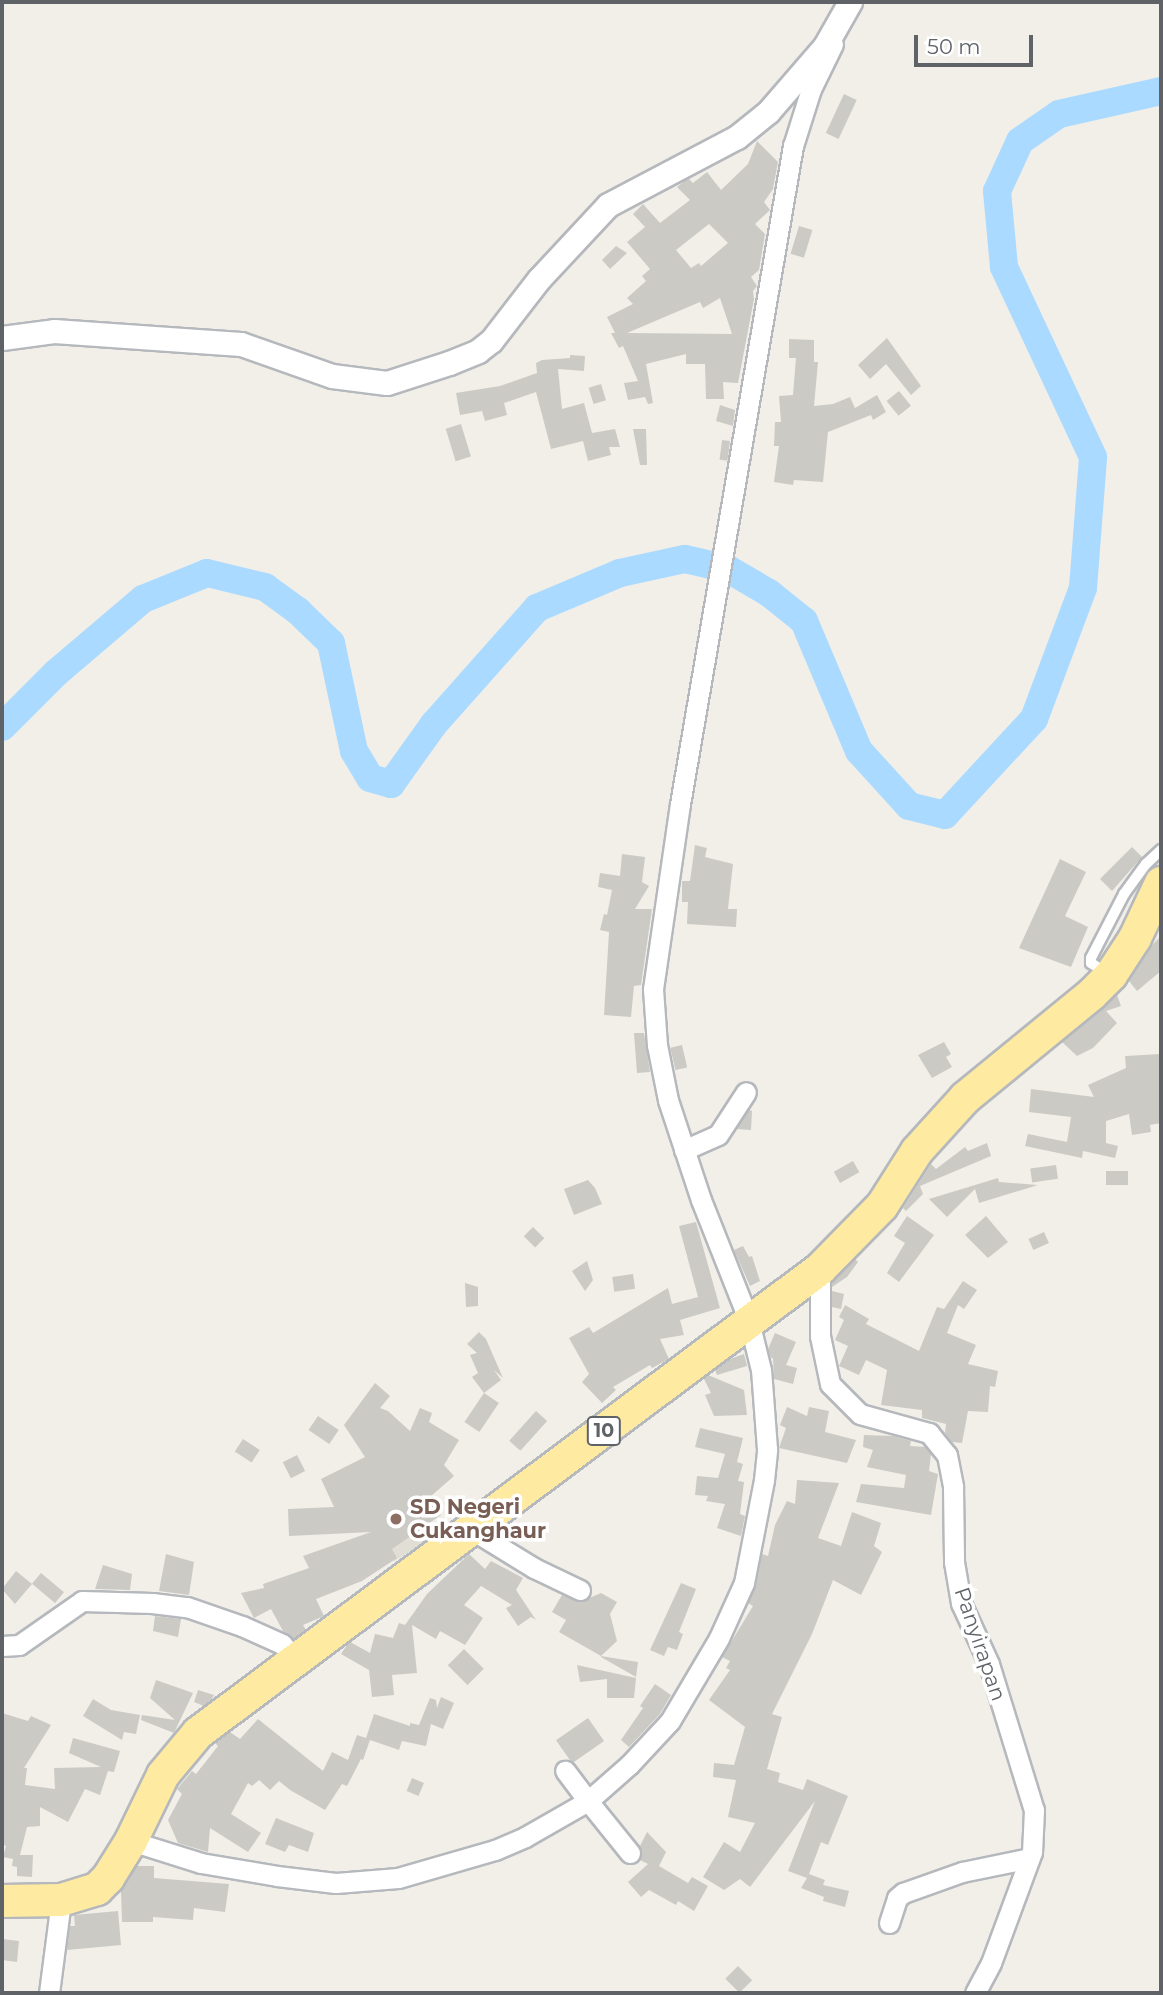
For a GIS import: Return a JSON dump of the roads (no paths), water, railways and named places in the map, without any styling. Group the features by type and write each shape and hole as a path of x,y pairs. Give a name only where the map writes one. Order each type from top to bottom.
{"highway":[{"name":"10","path":"2,1901 61,1900 97,1889 108,1878 131,1841 163,1775 198,1733 820,1269 882,1206 917,1151 965,1098 1092,994 1111,975 1135,938 1161,883"}],"street":[{"path":"131,1841 201,1863 336,1883 398,1878 495,1850 525,1837 588,1801 629,1765 670,1721 719,1638 744,1583 764,1480 767,1449 761,1370 749,1321 684,1150 668,1100 657,1045 653,989 680,804 793,146 811,89 850,2"},
{"path":"2,338 54,331 240,344 332,376 387,383 449,363 478,351 491,341 539,279 608,205 622,195 737,136 768,112 828,47"},
{"path":"684,1150 718,1135 746,1092"},
{"name":"Panyirapan","path":"820,1269 820,1336 830,1384 860,1413 929,1433 947,1455 951,1466 955,1517 954,1562 961,1603 989,1664 1034,1810 1035,1829 1030,1858 991,1964 975,1993"},
{"path":"472,1530 501,1550 580,1590"},
{"path":"2,1646 19,1645 82,1601 152,1603 187,1607 242,1626 282,1644 297,1661"},
{"path":"565,1771 630,1853"},
{"path":"889,1923 897,1898 903,1893 962,1872 1030,1858"},
{"path":"49,1993 61,1900"}],"lane":[{"path":"1111,975 1091,963 1090,958 1124,894 1146,864 1161,850"}],"waterway":[{"path":"2,727 56,673 143,599 207,573 265,587 298,611 331,643 354,751 370,778 391,784 434,724 537,608 620,573 685,559 728,569 769,593 804,621 859,751 909,806 945,815 1034,719 1083,588 1093,457 1004,267 997,191 1020,141 1059,114 1161,91"}],"place":[{"name":"SD Negeri Cukanghaur","path":"396,1519"}]}
